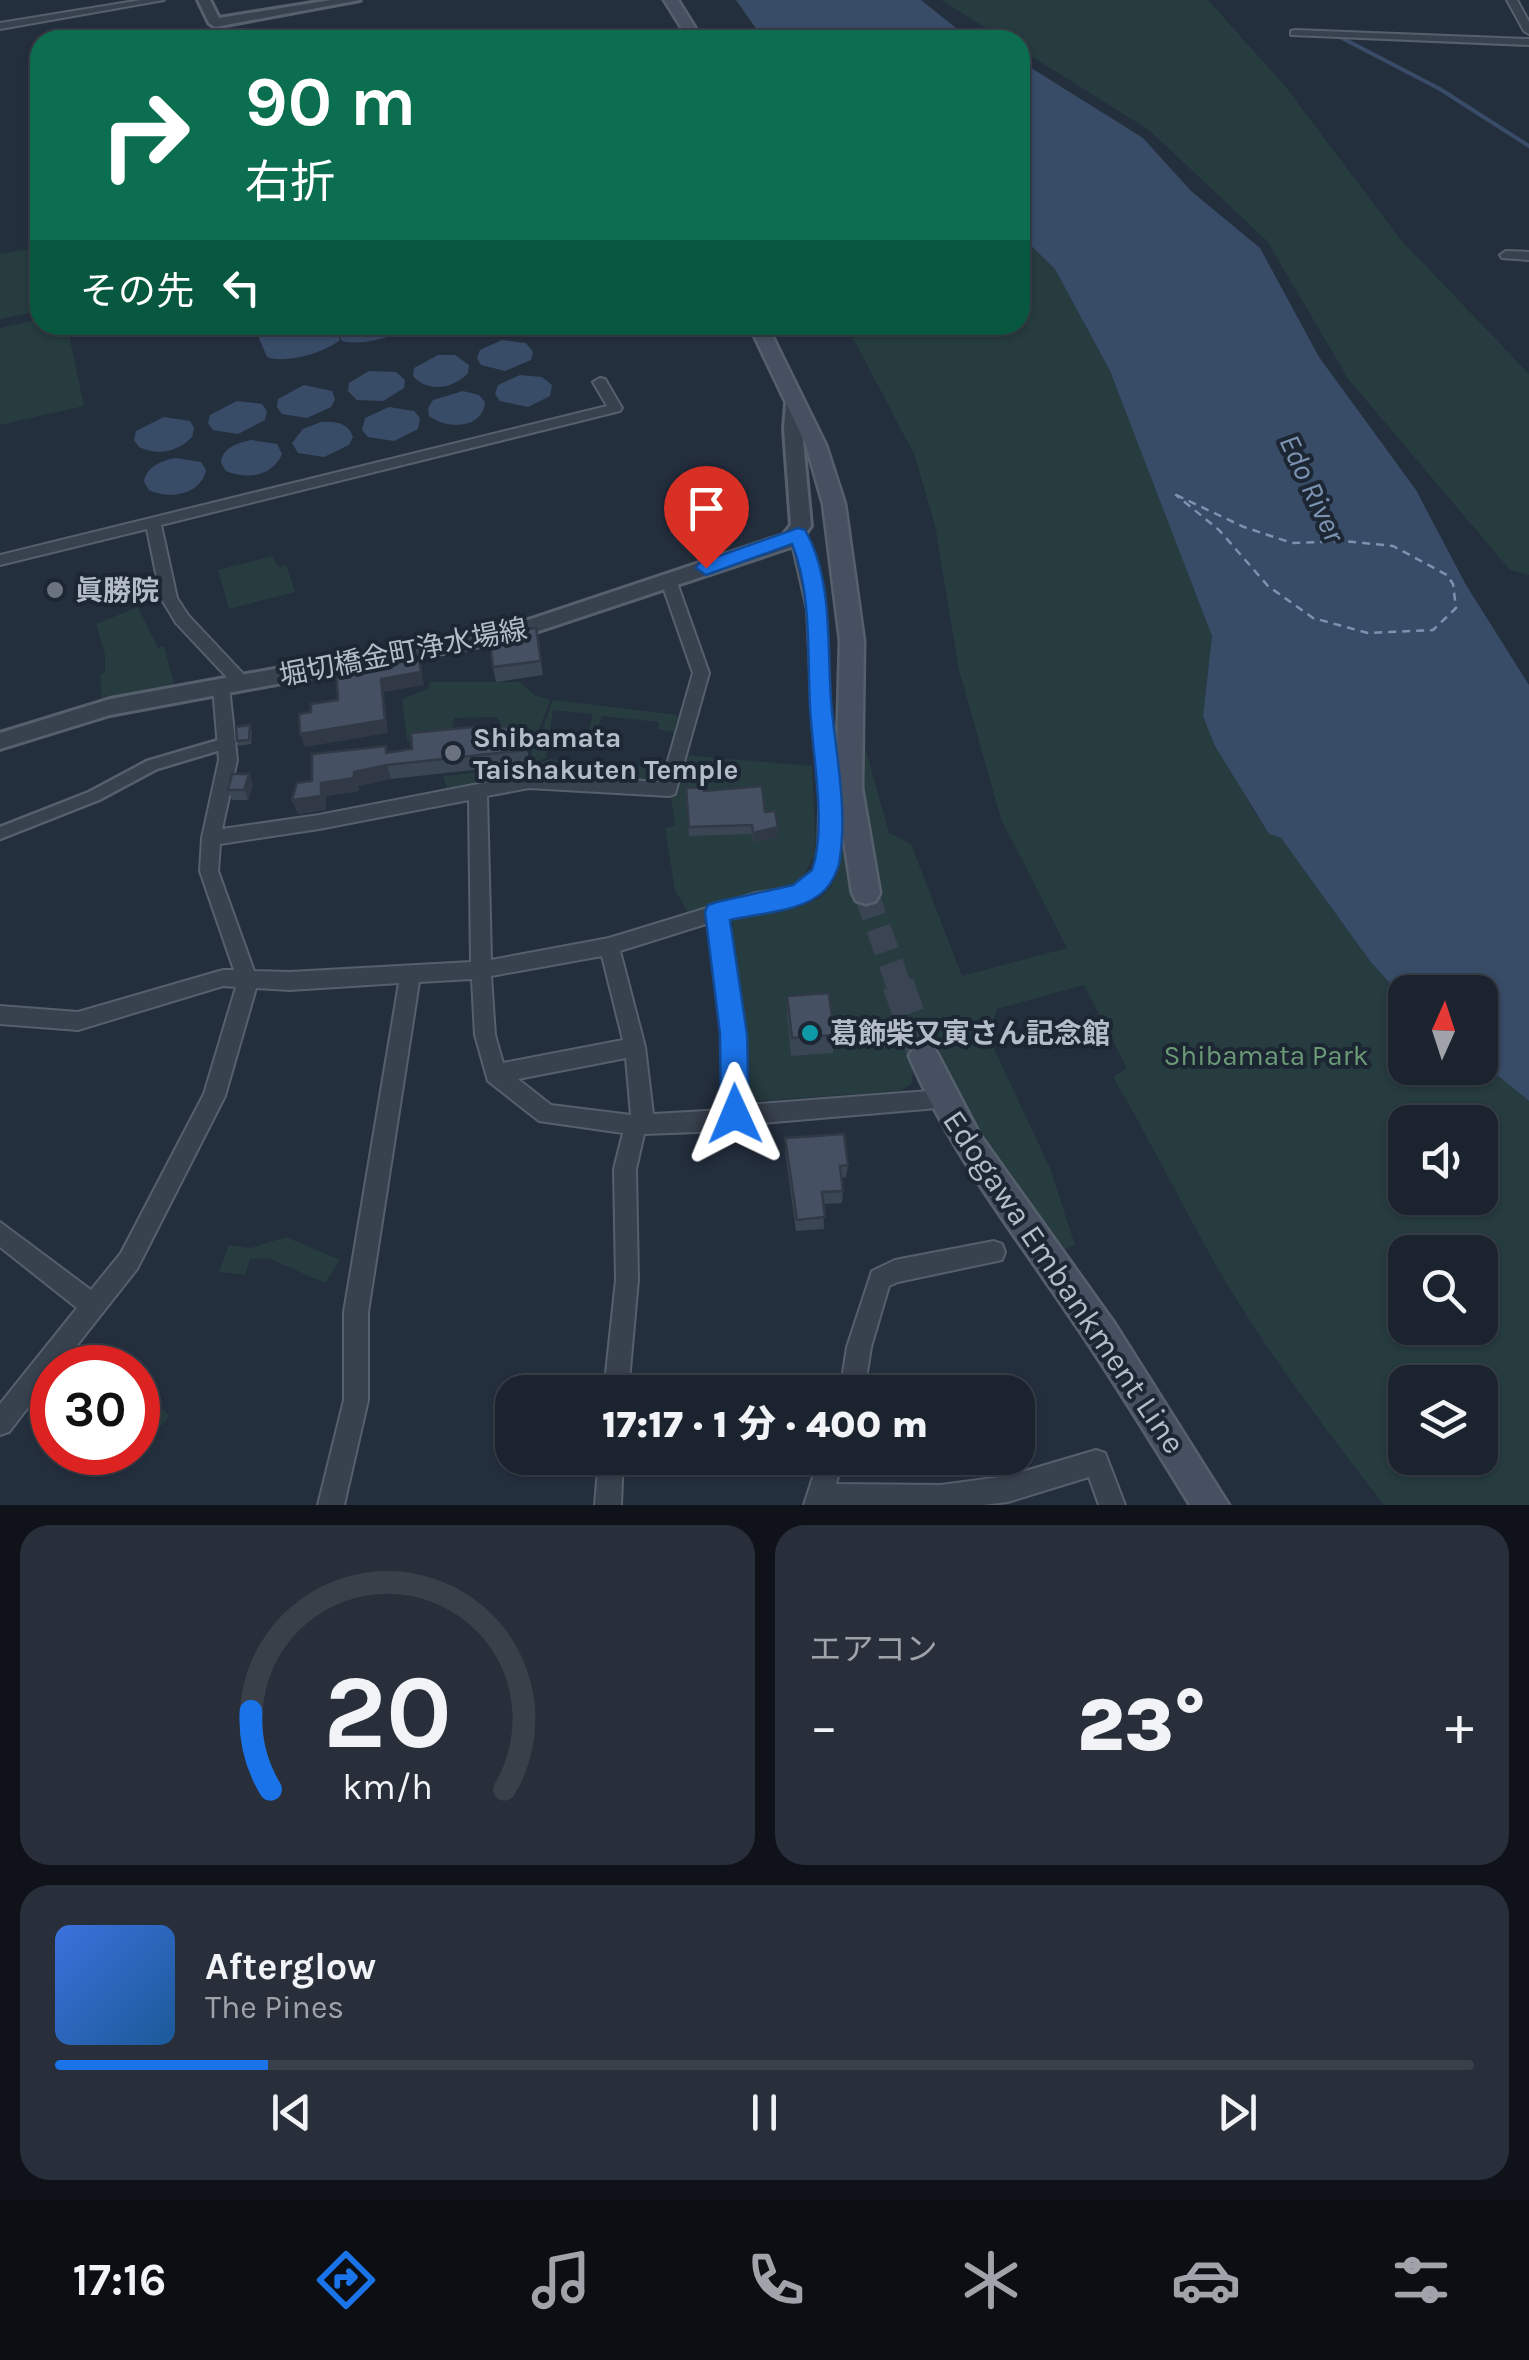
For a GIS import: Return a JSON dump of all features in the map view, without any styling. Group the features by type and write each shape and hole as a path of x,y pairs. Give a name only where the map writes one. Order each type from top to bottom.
{"main road":[{"path":"671,0 690,30"},
{"path":"763,335 822,462 841,545 853,655 849,788 866,892"},
{"name":"Edogawa Embankment Line","path":"924,1056 942,1100 992,1182 1078,1300 1211,1505"}],"street":[{"path":"60,0 64,15"},
{"path":"0,26 159,0"},
{"path":"204,0 214,23 281,6 354,0"},
{"path":"1512,0 1529,31"},
{"path":"1295,33 1529,42"},
{"path":"1506,255 1529,256"},
{"path":"0,560 615,408 600,382"},
{"path":"0,1015 78,1020 188,986 246,978 290,982 480,970 609,946 717,912 798,894 814,886 827,864 829,762 821,713 816,609 798,534 801,526 793,429 795,403"},
{"path":"0,1422 129,1261 214,1096 247,986 209,871 225,782 232,685 169,598 153,523"},
{"name":"堀切橋金町浄水場線","path":"0,741 88,712 480,641 552,622 798,534"},
{"path":"212,838 319,822 529,781 669,789 701,673 669,581"},
{"path":"0,833 94,796 152,765 229,742"},
{"path":"478,790 480,970 485,1035 495,1074 547,1114 639,1124 724,1121 735,1114 942,1100"},
{"path":"717,912 734,1034 735,1114"},
{"path":"609,946 634,1047 639,1124 625,1169 627,1280 618,1375"},
{"path":"330,1505 356,1400 356,1312 410,975"},
{"path":"495,1074 634,1047"},
{"path":"0,1233 92,1305"},
{"path":"855,1375 880,1279 894,1271 994,1252"},
{"path":"826,1475 818,1500 941,1498 1008,1489 1096,1462 1112,1505"},
{"path":"608,1505 610,1475"}],"green space":[{"path":"941,0 1208,0 1285,86 1400,239 1529,374 1529,575 1510,570 1349,380 1267,241 1149,130 1030,55 1030,30 989,30"},
{"name":"Shibamata Park","path":"1030,245 1055,269 1110,371 1212,636 1203,717 1269,834 1281,838 1388,981 1388,1085 1498,1085 1498,1076 1529,1101 1529,1505 1384,1505 1278,1362 1220,1272 1113,1077 1127,1068 1084,985 997,1009 988,1036 1050,1168 1075,1245 1059,1251 914,1059 912,1083 901,1091 754,1101 747,1092 732,916 789,909 827,892 837,870 841,833 857,899 879,896 867,841 859,746 865,747 889,833 911,844 962,976 1067,948 1001,819 959,670 935,525 914,454 851,335 1030,335"},
{"path":"30,249 30,313 0,319 0,254"},
{"path":"30,321 30,335 69,335 84,406 0,425 0,328"},
{"path":"273,556 278,567 286,565 295,592 229,609 218,570"},
{"path":"138,607 158,648 164,646 174,684 102,698 100,675 105,673 105,655 96,624"},
{"path":"430,682 520,682 534,695 550,700 533,747 553,700 678,715 674,732 658,729 659,722 602,716 593,741 569,740 571,734 588,733 593,714 553,710 546,758 531,763 532,746 507,736 497,717 454,718 451,739 407,742 402,699 428,689"},
{"path":"684,755 812,766 816,852 798,887 753,893 689,914 675,890 665,828 675,826 671,797 676,794"},
{"path":"550,759 662,767 660,781 527,774 448,791 443,776 529,767"},
{"path":"286,1237 340,1260 325,1283 268,1258 250,1259 245,1275 219,1272 229,1245 251,1248"},
{"path":"160,1405 169,1416 160,1428"}],"water":[{"path":"736,0 921,0 958,30 757,30"},
{"name":"Edo River","path":"1030,67 1143,138 1191,191 1260,248 1319,357 1416,490 1466,585 1529,685 1529,1101 1498,1076 1498,975 1388,975 1388,981 1281,838 1269,834 1215,746 1203,716 1212,636 1110,371 1055,269 1030,245"},
{"path":"258,335 338,335 340,340 305,356 267,357"},
{"path":"339,335 393,335 369,341 342,341"},
{"path":"502,340 526,343 533,352 531,360 505,371 481,365 477,358 480,350"},
{"path":"438,355 455,355 469,365 468,373 455,383 440,387 426,385 413,376 414,368"},
{"path":"369,371 396,372 405,380 404,388 383,401 357,400 348,391 349,383"},
{"path":"520,375 542,377 552,385 550,396 528,407 500,401 495,394 498,385"},
{"path":"304,385 332,391 335,399 331,407 307,418 282,414 277,407 278,399"},
{"path":"463,391 479,395 485,402 478,418 454,425 429,416 433,400"},
{"path":"237,401 262,404 267,411 265,420 238,434 213,430 208,423 210,415"},
{"path":"389,407 414,411 420,418 418,429 394,441 368,437 362,430 365,418"},
{"path":"164,417 190,421 194,428 192,437 167,451 139,447 134,440 136,431"},
{"path":"321,422 336,422 348,428 353,437 349,445 324,457 298,453 292,443 303,429"},
{"path":"251,440 277,444 282,454 278,461 258,474 226,471 221,463 224,453"},
{"path":"175,458 201,462 206,470 198,485 175,495 149,490 144,482 148,472"}],"building":[{"path":"536,628 541,661 493,667 489,634"},
{"path":"419,657 421,672 381,679 385,720 300,734 299,714 311,712 311,704 338,700 336,671"},
{"path":"250,725 249,740 237,741 236,727"},
{"path":"511,726 512,733 524,732 526,750 354,772 354,778 321,783 321,796 292,800 297,783 312,781 312,754 386,746 386,753 412,749 411,733"},
{"path":"232,774 249,774 244,790 228,790"},
{"path":"762,786 765,812 775,811 778,827 753,833 752,825 689,827 686,788 704,787 704,791"},
{"path":"829,993 834,1035 792,1038 787,996"},
{"path":"844,1134 848,1165 840,1166 843,1191 822,1192 825,1217 797,1220 785,1138"}],"waterway":[{"path":"1338,36 1440,89 1529,146"}],"ferry route":[{"path":"1176,495 1244,527 1292,543 1344,541 1393,546 1447,575 1453,584 1456,608 1433,630 1368,633 1313,618 1268,586 1219,530 1176,495"}],"tunnel":[{"path":"866,893 899,986"},
{"path":"898,984 924,1056"}],"place":[{"name":"眞勝院","path":"55,590"},
{"name":"Shibamata Taishakuten Temple","path":"453,753"},
{"name":"葛飾柴又寅さん記念館","path":"810,1033"}],"route":[{"path":"706,568 798,534 816,609 821,713 829,762 827,864 822,876 814,886 798,894 717,912 734,1034 735,1114"}]}
